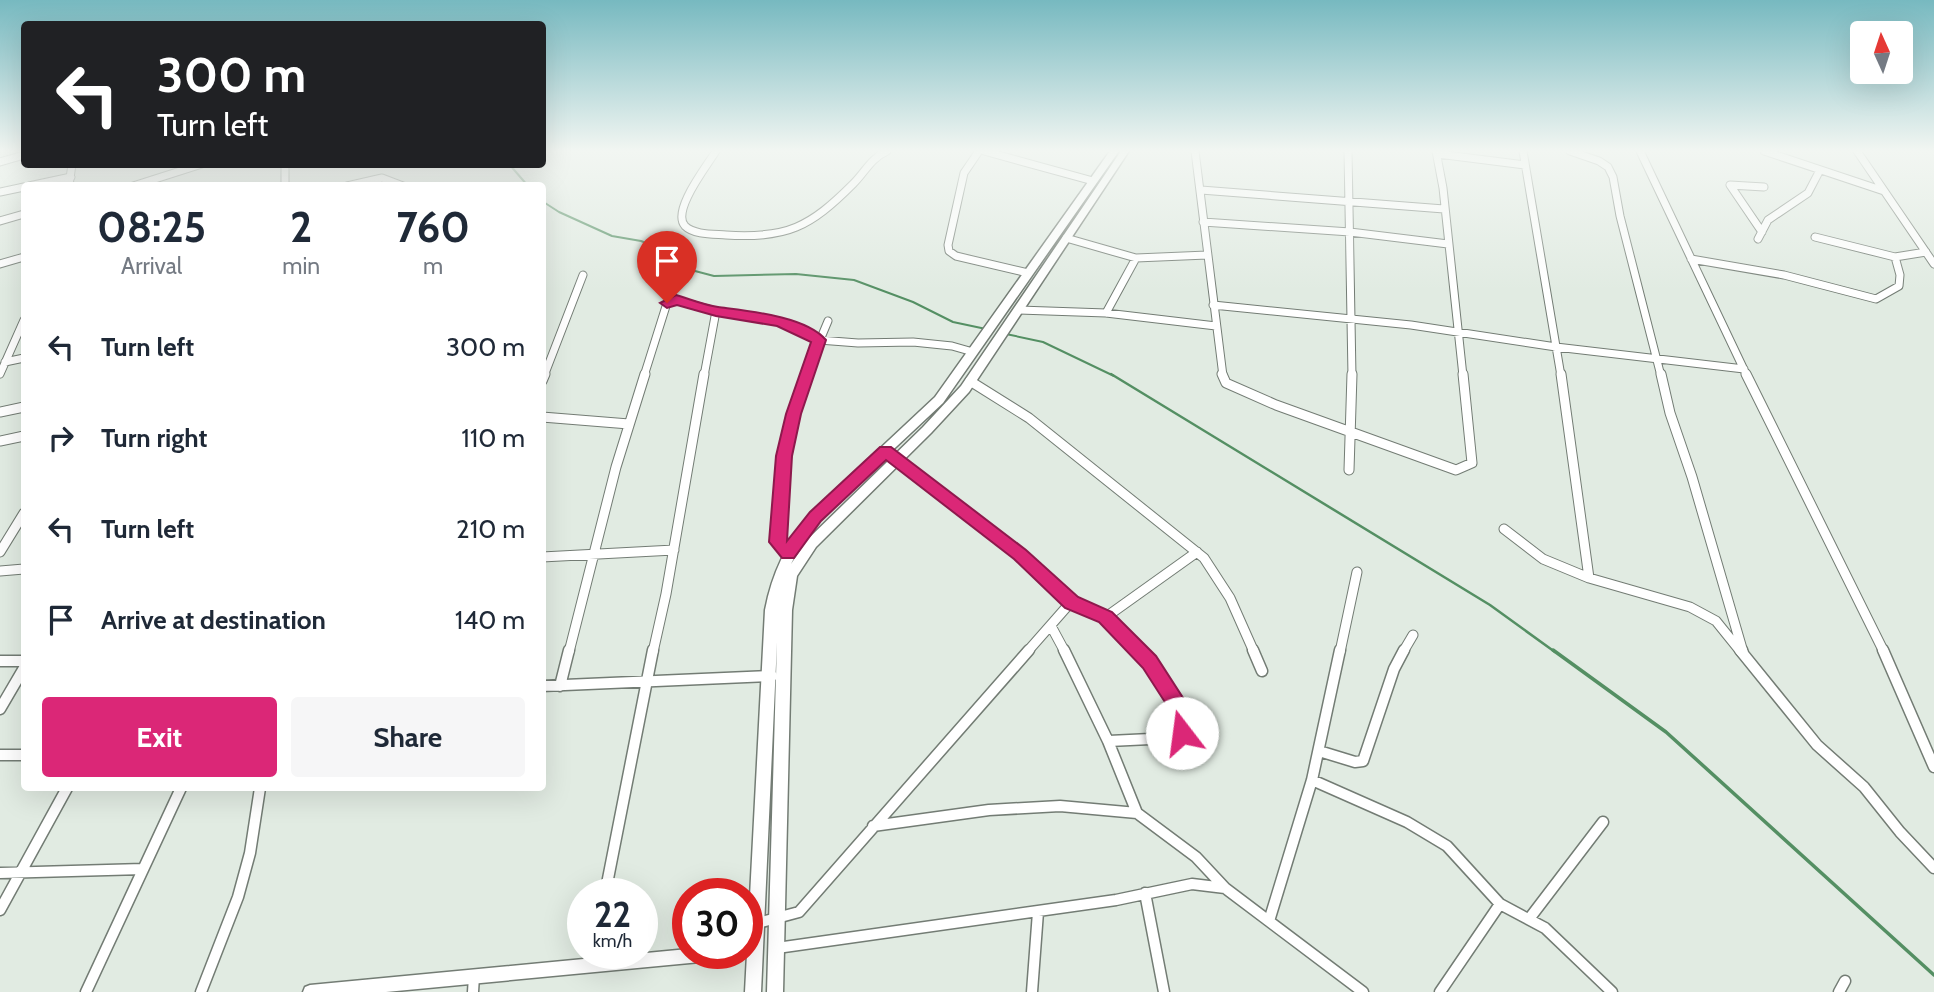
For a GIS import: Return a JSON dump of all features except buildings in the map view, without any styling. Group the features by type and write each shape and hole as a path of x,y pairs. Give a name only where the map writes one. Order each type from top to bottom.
{"main road":[{"path":"761,878 776,676 788,590 800,558 939,400 1081,197"},
{"path":"775,992 777,920 774,590 788,553 815,516 948,409 991,351 1094,197"},
{"path":"753,969 754,992"}],"street":[{"path":"687,197 679,216 683,226 689,230 736,234 779,234 792,230 838,197"},
{"path":"959,197 949,251 956,256 1028,273"},
{"path":"1201,197 1222,374 1226,383 1276,405 1456,470 1472,463 1443,197"},
{"path":"1321,197 1444,209"},
{"path":"1531,197 1556,347 1589,578"},
{"path":"1617,197 1658,361 1664,397 1692,478 1744,658"},
{"path":"1662,197 1894,673 1934,767"},
{"path":"1737,197 1760,235 1768,220 1802,197"},
{"path":"1888,197 1934,264"},
{"path":"1349,199 1352,432 1349,470"},
{"path":"0,221 21,215"},
{"path":"1203,222 1350,232 1448,244"},
{"path":"1815,237 1895,257 1926,252"},
{"path":"1066,238 1136,258 1207,255"},
{"path":"1691,259 1784,275 1877,299 1899,286 1900,275 1895,257"},
{"path":"0,264 21,258"},
{"path":"1106,313 1136,258"},
{"path":"546,370 570,301 583,275"},
{"path":"560,686 629,424 667,303 676,300 716,311 747,314 780,322 819,340 858,343 913,342 975,349"},
{"path":"1213,305 1458,331 1658,361 1744,369"},
{"path":"609,878 674,550 716,311"},
{"path":"1018,311 1106,313 1216,326"},
{"path":"788,553 778,542 784,456 793,414 828,321"},
{"path":"0,374 21,326"},
{"path":"970,381 1029,418 1197,552 1217,573 1262,671"},
{"path":"0,412 21,408"},
{"path":"546,417 629,424"},
{"path":"0,441 21,437"},
{"path":"891,455 1020,554 1072,603 1106,617 1150,662 1180,710 1185,723 1182,733 1171,738 1109,741"},
{"path":"0,552 21,518"},
{"path":"1504,529 1543,559 1589,578 1690,607 1716,621 1816,745 1864,787 1900,832 1934,868"},
{"path":"546,557 674,550"},
{"path":"1106,617 1197,552"},
{"path":"0,571 21,569"},
{"path":"1269,921 1312,780 1357,572"},
{"path":"763,921 777,920 799,912 1072,603"},
{"path":"1051,626 1109,741 1137,813"},
{"path":"1319,751 1355,762 1363,761 1394,670 1413,635"},
{"path":"0,661 21,660"},
{"path":"0,709 21,673"},
{"path":"546,686 776,676"},
{"path":"0,755 21,755"},
{"path":"1312,780 1406,822 1447,846 1500,904 1545,928 1612,992"},
{"path":"0,910 65,791"},
{"path":"86,992 180,791"},
{"path":"201,992 238,897 250,853 260,791"},
{"path":"873,826 989,810 1060,806 1137,813 1171,836 1225,888 1363,992"},
{"path":"1529,919 1602,822"},
{"path":"0,873 143,869"},
{"path":"763,949 1038,912 1192,884 1225,888"},
{"path":"1145,893 1164,992"},
{"path":"1440,992 1500,904"},
{"path":"1032,992 1038,912"},
{"path":"310,992 357,991 567,963"},
{"path":"473,992 474,976"}],"waterway":[{"path":"546,204 612,236 641,241 661,249 676,266 714,276 796,274 854,280 913,302 953,322 986,329"},
{"path":"1006,334 1043,342 1114,376"},
{"path":"1111,374 1490,605 1555,652"},
{"path":"1553,650 1666,732 1934,975"}],"route":[{"path":"667,303 676,300 716,311 747,314 780,322 819,340 793,414 784,456 778,542 788,553 815,516 885,451 1020,554 1072,603 1106,617 1150,662 1180,710 1185,723 1182,733"}]}
